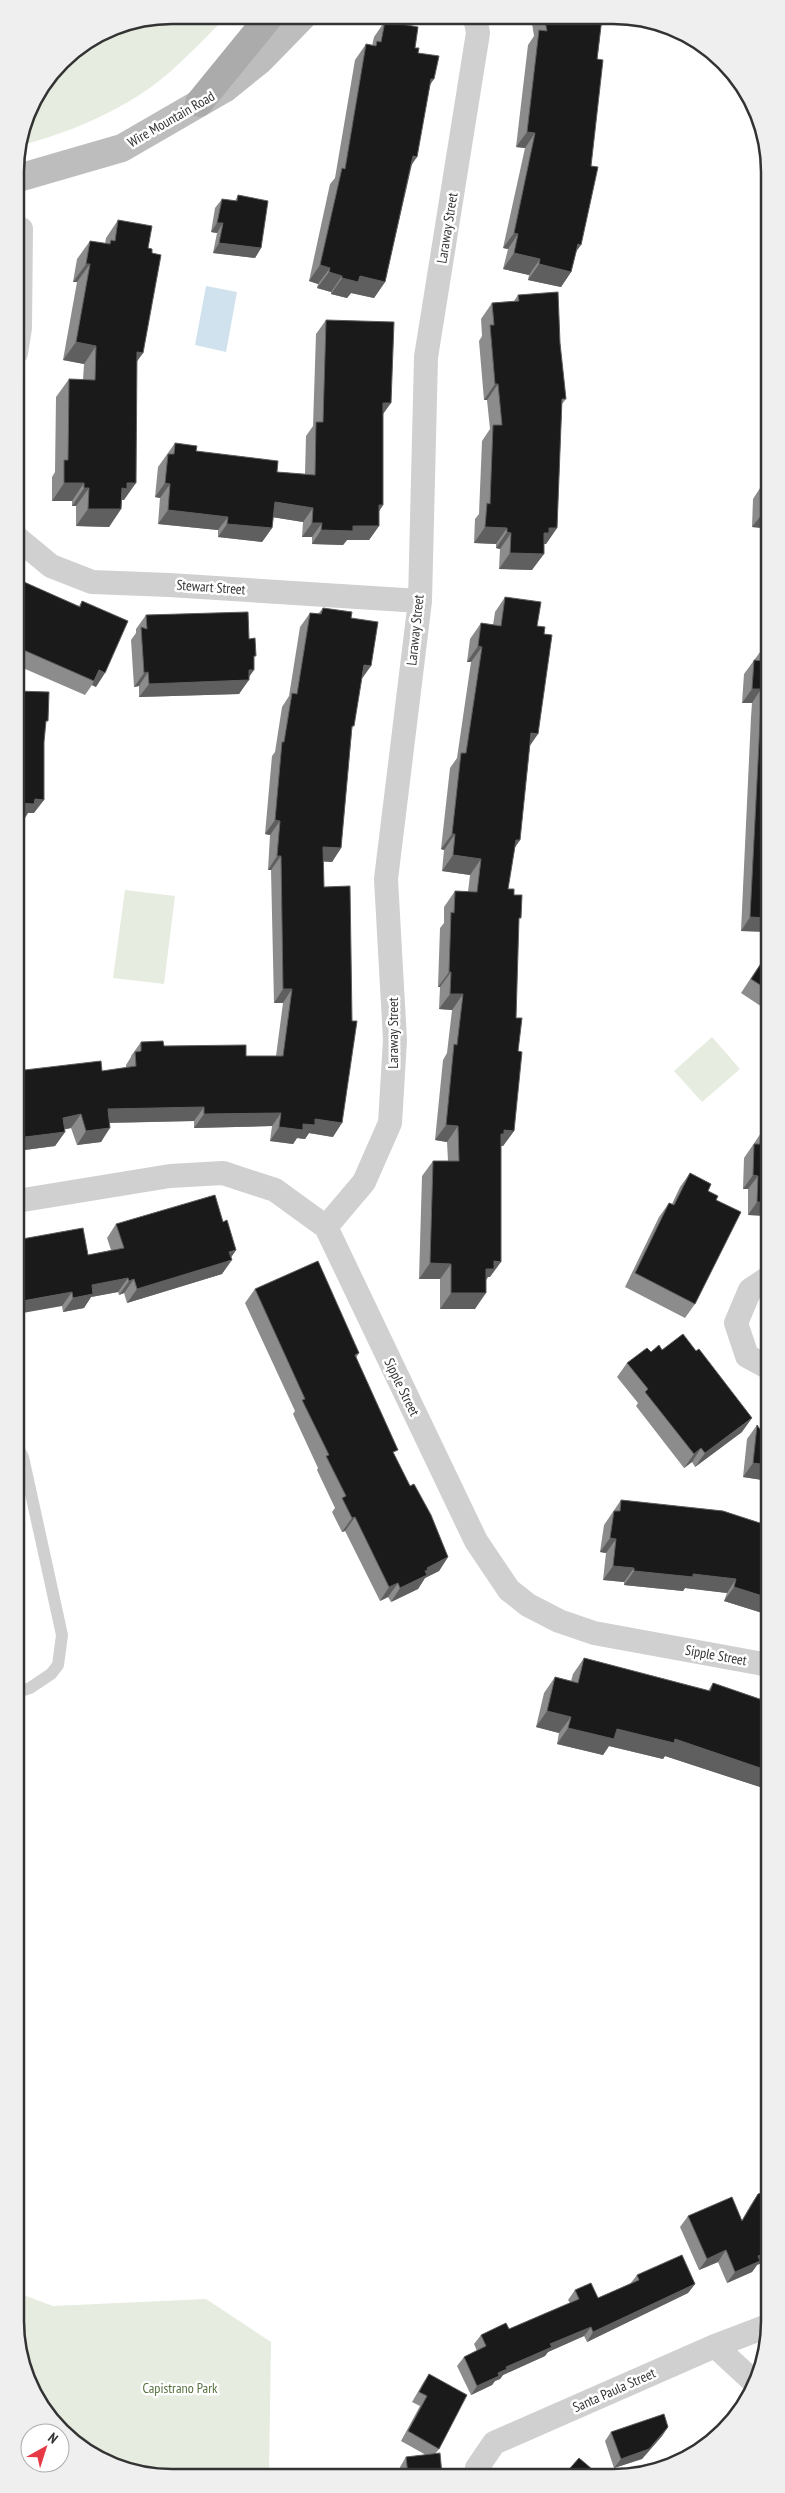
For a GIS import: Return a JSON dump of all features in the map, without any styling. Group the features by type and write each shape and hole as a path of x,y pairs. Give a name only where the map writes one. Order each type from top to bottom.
{"main road":[{"path":"199,103 263,24"},
{"name":"Wire Mountain Road","path":"24,177 122,148 224,89 260,60 295,24"}],"street":[{"name":"Laraway Street","path":"326,1227 364,1182 390,1123 395,1040 386,879 420,601 426,357 478,33 476,24"},
{"name":"Stewart Street","path":"24,544 51,566 92,582 170,585 420,601"},
{"name":"Sipple Street","path":"24,1200 170,1176 223,1173 275,1190 326,1227 476,1541 508,1590 528,1605 559,1621 594,1633 761,1664"},
{"path":"761,1283 750,1290 736,1323 747,1356 761,1364"},
{"name":"Santa Paula Street","path":"477,2469 494,2443 715,2346 761,2328"},
{"path":"715,2346 750,2378"}],"lane":[{"path":"24,1464 62,1635 58,1665 51,1674 24,1690"}],"green space":[{"path":"162,24 219,24 170,72 137,97 79,126 27,144 39,106 54,81 81,54 115,35 142,27"},
{"path":"125,890 175,896 164,984 113,978"},
{"path":"712,1037 740,1069 702,1102 674,1071"},
{"name":"Capistrano Park","path":"24,2295 53,2306 206,2299 271,2342 269,2469 171,2469 142,2466 115,2458 97,2449 81,2439 70,2429 70,2423 64,2423 54,2412 39,2387 27,2351 24,2331"}],"water":[{"path":"206,286 237,292 226,352 195,345"}],"building":[{"path":"384,24 402,24 418,27 415,48 419,48 418,53 439,56 434,79 431,79 417,157 413,156 385,282 360,276 358,282 342,278 342,276 329,272 330,268 320,265 342,168 345,169 366,44 376,46 377,41 381,42"},
{"path":"546,24 601,24 597,59 603,60 591,166 598,167 581,245 578,244 571,272 539,264 540,259 514,253 518,234 514,233 535,133 527,132 539,30 547,31"},
{"path":"238,195 268,201 261,248 219,243 223,223 217,223 222,199 237,201"},
{"path":"118,220 152,226 148,248 152,249 152,253 161,255 143,353 137,352 136,483 127,483 127,489 122,488 121,509 88,509 89,488 84,488 84,483 64,483 64,460 68,460 69,379 95,380 96,346 76,342 90,264 86,264 90,241 110,244 111,240 115,241"},
{"path":"558,292 560,343 566,399 562,399 557,528 549,528 549,533 544,533 544,554 510,553 511,533 507,532 507,528 485,527 487,503 490,504 493,425 502,425 498,384 495,384 490,325 494,325 492,303 519,301 518,295"},
{"path":"326,320 394,322 391,403 383,403 383,505 379,505 379,526 353,526 353,531 321,530 322,523 312,523 313,508 275,502 272,528 227,524 228,517 168,510 170,484 165,483 168,454 174,454 175,443 197,446 196,451 278,461 277,472 315,475 316,422 323,422"},
{"path":"24,582 80,607 82,601 128,621 105,673 99,670 94,681 24,650"},
{"path":"505,597 541,602 537,626 545,627 544,634 552,635 538,734 531,733 520,840 516,840 508,889 514,889 514,895 522,895 521,918 519,918 516,1018 522,1018 518,1051 522,1052 514,1131 504,1130 504,1134 501,1134 501,1262 494,1261 494,1269 486,1269 486,1293 451,1293 451,1264 430,1263 433,1161 459,1161 458,1126 446,1125 454,1044 457,1045 463,994 450,994 451,912 454,913 455,891 477,892 481,859 453,855 455,834 452,834 461,753 466,753 482,647 478,646 481,623 501,626"},
{"path":"323,608 352,612 351,618 378,622 371,666 364,665 354,726 352,726 341,848 323,847 324,887 350,886 352,1021 357,1021 342,1123 315,1119 315,1125 303,1124 303,1130 279,1127 281,1113 204,1114 204,1107 108,1109 110,1128 86,1131 81,1114 63,1118 65,1132 24,1137 24,1070 101,1061 102,1071 136,1066 135,1052 141,1051 141,1042 163,1041 164,1046 246,1045 246,1056 283,1056 292,989 283,989 281,856 277,856 280,821 275,820 282,742 284,742 292,693 297,694 310,613 321,614"},
{"path":"248,612 249,639 255,638 256,656 254,656 254,670 249,670 249,680 149,684 148,672 144,673 141,627 147,629 146,615"},
{"path":"754,660 761,661 761,689 752,689"},
{"path":"24,691 49,692 48,721 46,721 44,742 44,800 35,799 34,804 24,803"},
{"path":"761,703 761,918 750,917"},
{"path":"761,964 761,985 751,979"},
{"path":"761,1133 761,1202 757,1202 758,1176 753,1175 754,1144 760,1144"},
{"path":"690,1173 711,1184 708,1191 718,1196 716,1200 741,1212 695,1304 635,1273 669,1203 674,1205"},
{"path":"215,1195 223,1222 227,1220 236,1250 229,1252 232,1260 137,1289 134,1279 129,1281 128,1278 92,1285 93,1294 73,1298 72,1292 24,1301 24,1239 83,1228 88,1255 124,1248 116,1224"},
{"path":"318,1261 359,1353 355,1355 398,1450 393,1452 410,1486 414,1484 431,1515 448,1557 427,1568 428,1570 425,1571 427,1575 400,1588 398,1583 389,1587 355,1517 352,1518 342,1498 346,1496 326,1456 329,1455 302,1400 305,1399 255,1289"},
{"path":"683,1334 696,1351 699,1349 752,1418 705,1453 701,1448 694,1454 645,1392 648,1389 627,1363 647,1348 651,1352 659,1345 662,1350"},
{"path":"757,1425 761,1431 761,1464 753,1463"},
{"path":"621,1500 723,1511 761,1523 761,1595 734,1587 736,1579 693,1574 693,1577 634,1571 634,1568 613,1566 616,1539 610,1538 614,1511 620,1511"},
{"path":"584,1658 710,1691 713,1683 761,1700 761,1768 675,1739 674,1743 617,1729 614,1739 568,1728 571,1717 547,1711 555,1677 578,1683"},
{"path":"761,2193 761,2255 758,2256 760,2261 735,2272 726,2250 707,2259 688,2216 732,2197 742,2221 758,2194"},
{"path":"682,2255 695,2284 593,2332 591,2327 550,2344 552,2347 506,2367 507,2369 498,2373 499,2376 477,2386 464,2357 486,2346 481,2335 506,2323 509,2329 579,2299 575,2290 591,2283 598,2298 639,2280 637,2275"},
{"path":"429,2374 467,2395 439,2449 408,2431 427,2396 419,2392"},
{"path":"664,2414 668,2427 649,2449 621,2459 611,2432"},
{"path":"440,2453 441,2469 407,2469 406,2457"},
{"path":"579,2458 592,2469 569,2469"}]}
